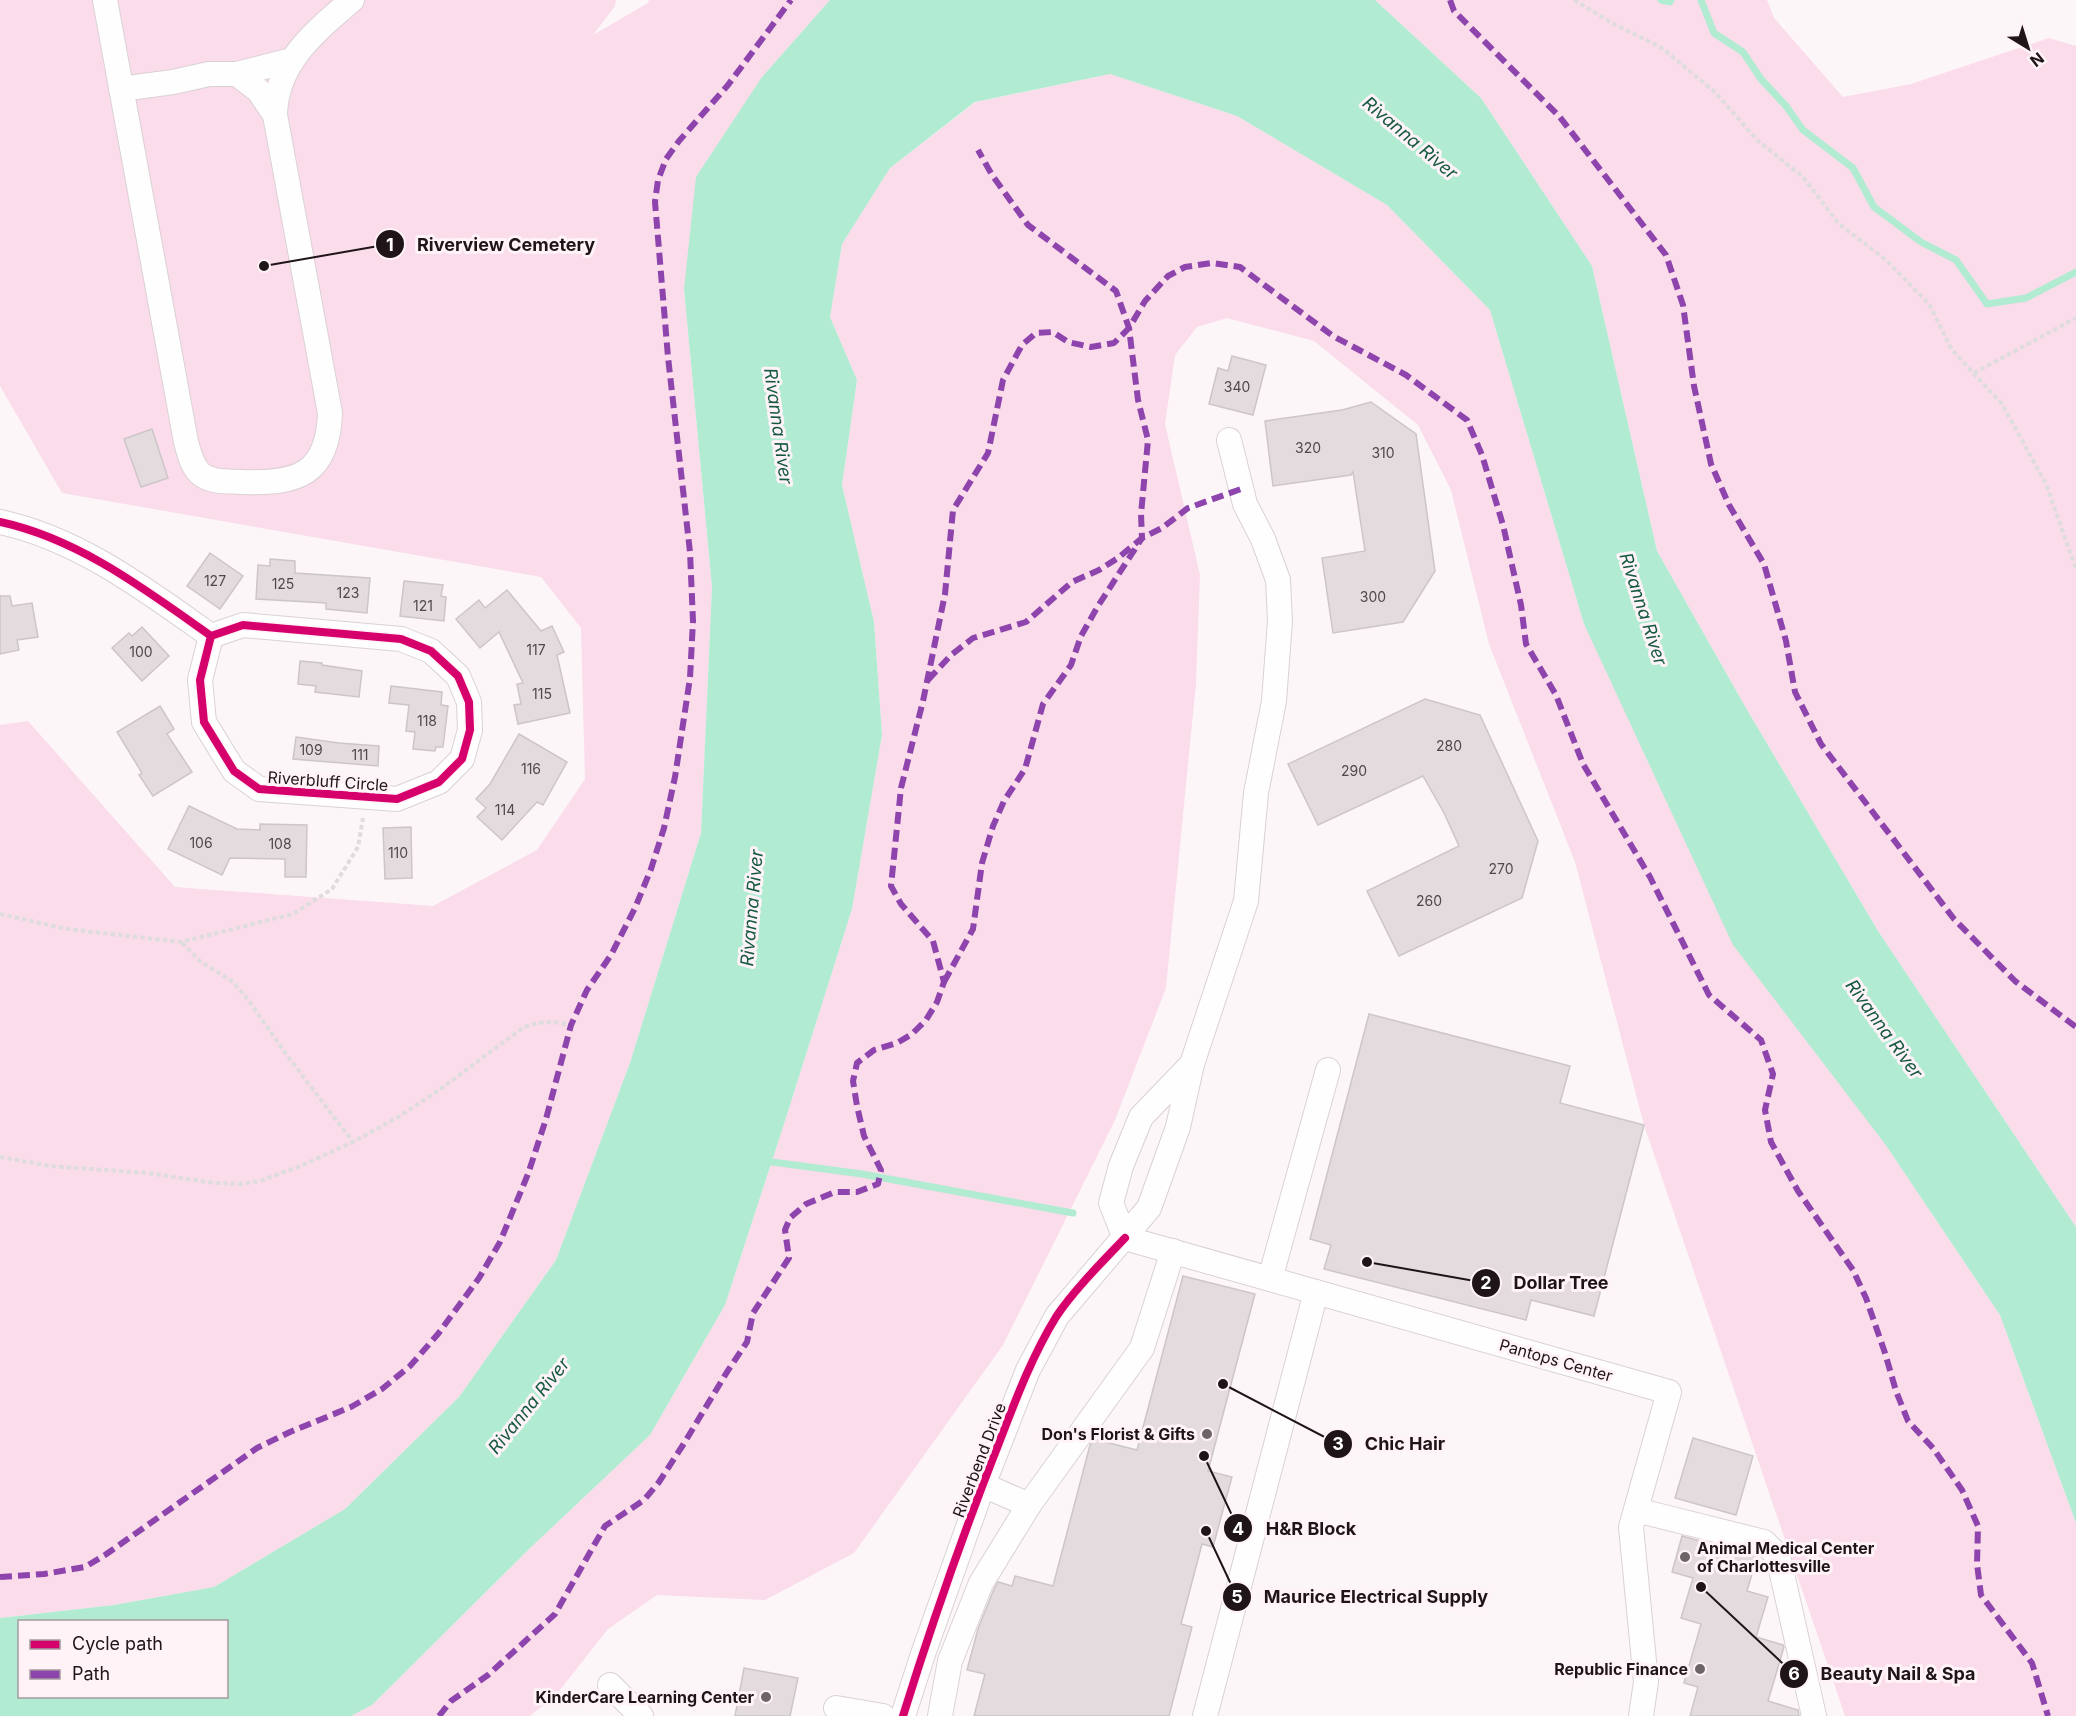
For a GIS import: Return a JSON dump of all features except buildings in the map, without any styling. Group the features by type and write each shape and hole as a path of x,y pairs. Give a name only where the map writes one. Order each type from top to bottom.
{"street":[{"path":"105,0 186,442 196,469 202,475 215,481 265,483 289,479 305,472 319,461 329,430 330,413 275,115 280,85 297,52 352,0"},
{"path":"121,88 209,75 237,74 292,60"},
{"path":"237,74 259,91 275,115"},
{"name":"Riverbend Drive","path":"903,1716 922,1654 983,1485 1028,1370 1057,1316 1149,1208 1178,1126 1192,1064 1246,901 1256,793 1274,701 1280,621 1278,580 1263,539 1245,504 1229,440"},
{"path":"0,522 64,543 138,585 211,636"},
{"name":"Riverbluff Circle","path":"243,625 401,639 431,651 458,676 469,702 470,730 462,759 439,782 397,799 259,789 234,771 204,722 200,680 211,636 243,625"},
{"path":"1125,1238 1111,1203 1121,1166 1141,1117 1192,1064"},
{"path":"1270,1279 1328,1070"},
{"name":"Pantops Center","path":"1125,1238 1669,1392 1631,1527 1647,1682 1641,1716"},
{"path":"940,1716 950,1661 981,1582 1029,1505 1142,1348 1173,1251"},
{"path":"1205,1716 1316,1292"},
{"path":"983,1485 1029,1505"},
{"path":"1636,1510 1764,1542 1778,1556 1814,1716"},
{"path":"610,1685 641,1716"},
{"path":"836,1708 883,1716"}],"path":[{"path":"1574,0 1612,23 1662,48 1716,93 1757,140 1803,177 1839,224 1885,260 1929,304 1952,350 2002,404 2046,484 2076,569"},
{"path":"1973,374 2076,318"},
{"path":"0,914 67,929 182,942 293,914 332,889 358,848 367,797"},
{"path":"182,942 200,961 233,982 244,994 286,1054 354,1142"},
{"path":"0,1157 50,1166 147,1173 214,1183 240,1184 260,1181 354,1142 400,1116 524,1027 537,1022 554,1021 571,1024"}],"shaded area":[{"path":"0,0 616,0 615,6 593,35 648,3 649,0 830,0 762,77 684,289 712,587 701,833 630,1063 556,1260 459,1397 345,1509 214,1587 114,1605 0,1618 0,725 28,721 175,887 433,906 537,850 585,779 581,628 541,577 62,493 0,386"},
{"path":"1375,0 1767,0 1774,18 1843,97 1911,84 2049,38 2076,46 2076,1227 1878,931 1746,708 1657,551 1592,266 1481,98"},
{"path":"1110,74 1237,116 1387,205 1490,310 1584,624 1885,1144 2000,1315 2076,1523 2076,1716 1845,1716 1644,1125 1575,862 1489,644 1451,490 1418,425 1314,341 1227,318 1197,327 1175,355 1165,424 1200,575 1196,683 1166,988 1115,1120 1003,1345 854,1553 765,1600 657,1595 608,1629 556,1695 530,1716 351,1716 372,1705 527,1551 650,1435 725,1305 852,909 882,735 874,622 842,485 857,380 830,317 842,244 890,168 976,102"}],"water":[{"name":"Rivanna River","path":"830,0 1375,0 1481,98 1592,266 1657,551 1746,708 1878,931 2076,1227 2076,1523 2000,1315 1885,1144 1733,945 1584,624 1490,310 1387,205 1237,116 1110,74 975,102 890,168 842,244 830,317 857,380 842,485 874,622 882,735 852,909 725,1305 650,1435 527,1551 372,1705 351,1716 0,1716 0,1618 114,1605 214,1587 345,1509 459,1397 556,1260 630,1063 701,833 712,587 684,289 696,177 762,77"}],"waterway":[{"path":"1661,0 1670,2 1671,0"},
{"path":"1701,0 1714,33 1743,52 1761,79 1786,106 1803,130 1853,168 1874,207 1921,242 1956,260 1987,304 2026,298 2076,272"},
{"path":"772,1162 862,1174 1073,1213"}],"marked path":[{"path":"0,1577 44,1574 85,1567 257,1448 351,1407 382,1389 410,1366 438,1334 479,1278 500,1242 528,1174 546,1119 571,1025 587,990 611,955 635,908 651,869 664,828 675,777 690,678 693,621 690,552 668,357 655,202 658,180 666,159 679,141 728,85 791,0"},
{"path":"1450,0 1454,11 1559,116 1666,255 1683,305 1694,386 1711,464 1729,505 1764,564 1786,641 1795,692 1821,744 1954,919 2015,981 2076,1027"},
{"path":"944,982 973,929 982,863 993,826 1004,801 1025,769 1043,704 1071,665 1081,636 1142,538 1141,514 1148,440 1138,400 1129,328 1116,291 1028,225 992,175 978,150"},
{"path":"439,1716 451,1701 488,1675 555,1614 605,1526 644,1500 659,1482 747,1342 753,1313 789,1258 785,1230 790,1218 806,1204 835,1192 857,1192 878,1184 881,1170 864,1136 857,1106 853,1081 857,1063 874,1050 897,1043 912,1034 926,1020 937,1002 944,982 933,941 901,904 891,886 901,788 923,701 945,594 953,510 988,453 1003,380 1022,345 1036,333 1053,332 1068,342 1091,347 1114,343 1129,328 1145,301 1168,276 1185,267 1212,263 1240,267 1333,336 1406,375 1467,420 1482,455 1503,525 1521,605 1526,644 1556,695 1583,764 1650,877 1709,995 1761,1040 1773,1074 1765,1110 1771,1142 1798,1191 1853,1270 1866,1298 1908,1421 1933,1448 1962,1490 1978,1526 1977,1564 1981,1595 2032,1663 2048,1716"},
{"path":"928,680 951,655 973,638 1026,622 1072,582 1099,570 1118,558 1142,538 1162,528 1188,508 1241,489"}],"cycle path":[{"path":"0,522 29,530 84,553 137,584 211,636 200,680 204,722 234,771 259,789 397,799 439,782 462,759 470,730 469,702 458,676 431,651 401,639 243,625 211,636"},
{"path":"903,1716 957,1554 1029,1368 1063,1307 1125,1238"}],"place":[{"name":"Riverview Cemetery","path":"264,266"},
{"name":"Dollar Tree","path":"1367,1262"},
{"name":"Chic Hair","path":"1223,1384"},
{"name":"Don's Florist & Gifts","path":"1207,1434"},
{"name":"H&R Block","path":"1204,1456"},
{"name":"Maurice Electrical Supply","path":"1206,1531"},
{"name":"Animal Medical Center of Charlottesville","path":"1685,1557"},
{"name":"Beauty Nail & Spa","path":"1701,1587"},
{"name":"Republic Finance","path":"1700,1669"},
{"name":"KinderCare Learning Center","path":"766,1697"}]}
